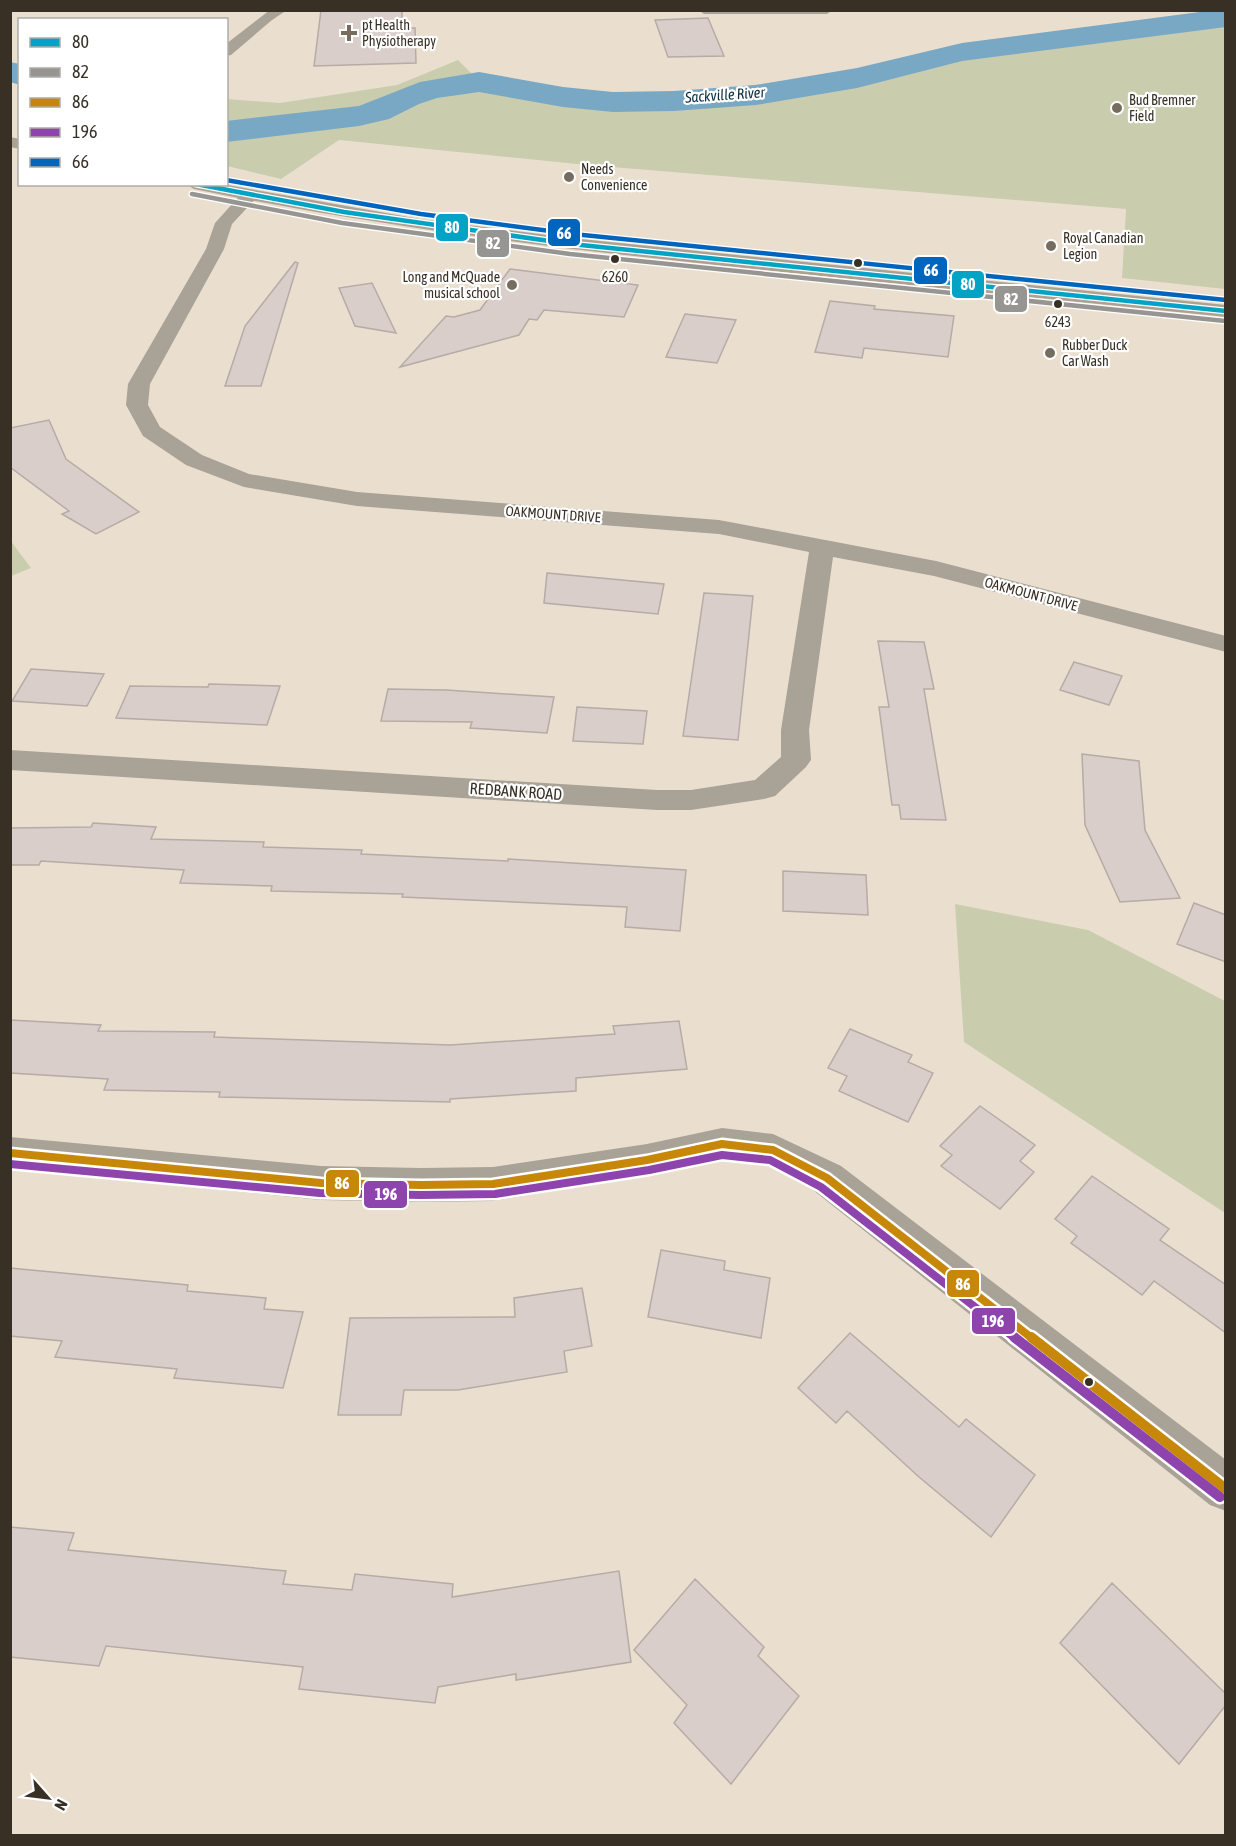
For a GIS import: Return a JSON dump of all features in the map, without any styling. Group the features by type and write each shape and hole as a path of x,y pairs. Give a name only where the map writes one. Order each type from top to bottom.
{"main road":[{"path":"203,186 249,196 411,222 626,252 1226,311"}],"street":[{"path":"228,50 267,17 281,10"},
{"path":"704,10 827,10"},
{"name":"OAKMOUNT DRIVE","path":"249,196 224,223 215,249 139,384 137,405 151,431 194,460 244,480 357,499 719,527 936,569 1226,644"},
{"name":"REDBANK ROAD","path":"10,760 657,800 691,800 764,789 796,760 795,730 822,548"},
{"path":"10,1153 321,1183 421,1185 493,1184 636,1162 722,1144 772,1150 827,1178 1226,1489"}],"green space":[{"path":"1225,17 1225,289 1122,278 1126,209 587,165 339,140 281,179 228,166 228,99 280,103 397,85 458,60 476,78 576,90 580,99 629,98 678,95 787,81 870,74 932,58 1005,45 1152,24"},
{"path":"10,540 31,568 11,576 10,576"},
{"path":"955,904 1088,930 1225,1001 1225,1213 964,1042"}],"building":[{"path":"321,10 402,10 402,28 415,28 416,63 314,66"},
{"path":"708,18 724,56 668,57 655,20"},
{"path":"295,262 298,263 261,386 225,386 245,326"},
{"path":"510,269 638,285 624,317 544,310 537,320 529,319 519,335 400,367 446,316 454,317 480,310"},
{"path":"372,283 396,333 355,326 339,288"},
{"path":"830,301 875,306 874,309 954,316 948,357 864,348 862,358 815,352"},
{"path":"685,314 736,320 717,363 666,357"},
{"path":"49,420 66,459 139,512 96,534 62,514 69,511 10,467 10,428"},
{"path":"547,573 664,584 658,614 544,603"},
{"path":"704,593 753,596 738,740 683,736"},
{"path":"878,641 924,642 934,689 924,689 946,820 901,819 899,805 892,805 879,707 889,707"},
{"path":"1074,662 1122,676 1109,705 1060,690"},
{"path":"31,669 104,674 87,706 12,701"},
{"path":"209,684 280,686 267,725 116,718 130,686 208,687"},
{"path":"388,689 554,697 547,733 470,728 472,722 381,721"},
{"path":"577,707 647,711 643,744 573,741"},
{"path":"1082,754 1139,761 1145,830 1180,898 1120,902 1085,825"},
{"path":"93,823 156,827 151,839 264,842 263,847 362,850 361,854 508,861 508,859 686,870 680,931 625,927 627,907 402,897 403,894 271,891 272,886 180,883 184,870 41,861 39,865 10,865 10,828 91,827"},
{"path":"783,871 866,875 868,915 783,911"},
{"path":"1194,903 1226,915 1226,962 1177,944"},
{"path":"10,1020 101,1025 98,1031 215,1032 214,1037 450,1045 615,1034 613,1026 679,1021 687,1069 576,1078 576,1091 450,1099 450,1102 219,1097 220,1092 104,1090 108,1079 10,1073"},
{"path":"850,1029 912,1055 908,1062 933,1073 908,1122 839,1091 847,1076 828,1068"},
{"path":"980,1106 1035,1145 1020,1161 1034,1172 1000,1209 941,1166 952,1155 940,1146"},
{"path":"1092,1176 1169,1229 1160,1240 1226,1285 1226,1333 1154,1281 1142,1295 1071,1243 1077,1236 1055,1219"},
{"path":"661,1250 725,1261 724,1270 770,1278 761,1338 648,1317"},
{"path":"10,1268 188,1285 187,1291 266,1298 264,1309 303,1312 283,1388 174,1378 177,1369 55,1357 62,1341 10,1336"},
{"path":"582,1288 592,1346 564,1351 567,1372 458,1390 404,1390 401,1415 338,1415 350,1318 515,1317 514,1298"},
{"path":"850,1333 959,1427 966,1419 1035,1475 991,1537 919,1477 847,1411 836,1423 798,1388"},
{"path":"10,1527 74,1533 68,1550 286,1571 283,1584 352,1590 355,1574 453,1584 452,1597 619,1571 631,1662 516,1680 516,1674 438,1687 435,1703 299,1689 303,1667 106,1646 99,1666 10,1657"},
{"path":"695,1579 764,1647 758,1656 799,1696 731,1784 674,1723 687,1705 634,1650"},
{"path":"1112,1583 1226,1694 1226,1705 1179,1764 1060,1643"}],"waterway":[{"name":"Sackville River","path":"228,132 359,116 377,112 407,97 432,89 479,82 563,97 613,102 674,101 756,95 857,78 962,52 1226,18"},
{"name":"Sackville River","path":"10,71 18,74"}],"transit line":[{"name":"66","path":"228,180 421,214 573,234 1226,300"},
{"name":"80","path":"207,186 344,212 571,244 1226,311"},
{"name":"82","path":"192,194 342,223 570,254 1225,321"},
{"name":"86","path":"10,1153 321,1183 421,1185 493,1184 647,1160 722,1144 773,1150 827,1178 1226,1489"},
{"name":"196","path":"10,1164 320,1193 421,1195 495,1194 649,1170 722,1155 770,1160 821,1187 1220,1497"}],"place":[{"name":"pt Health Physiotherapy","path":"349,33"},
{"name":"Bud Bremner Field","path":"1117,108"},
{"name":"Needs Convenience","path":"569,177"},
{"name":"Royal Canadian Legion","path":"1051,246"},
{"name":"6260","path":"615,259"},
{"name":"Long and McQuade musical school","path":"512,285"},
{"name":"6243","path":"1058,304"},
{"name":"Rubber Duck Car Wash","path":"1050,353"}]}
